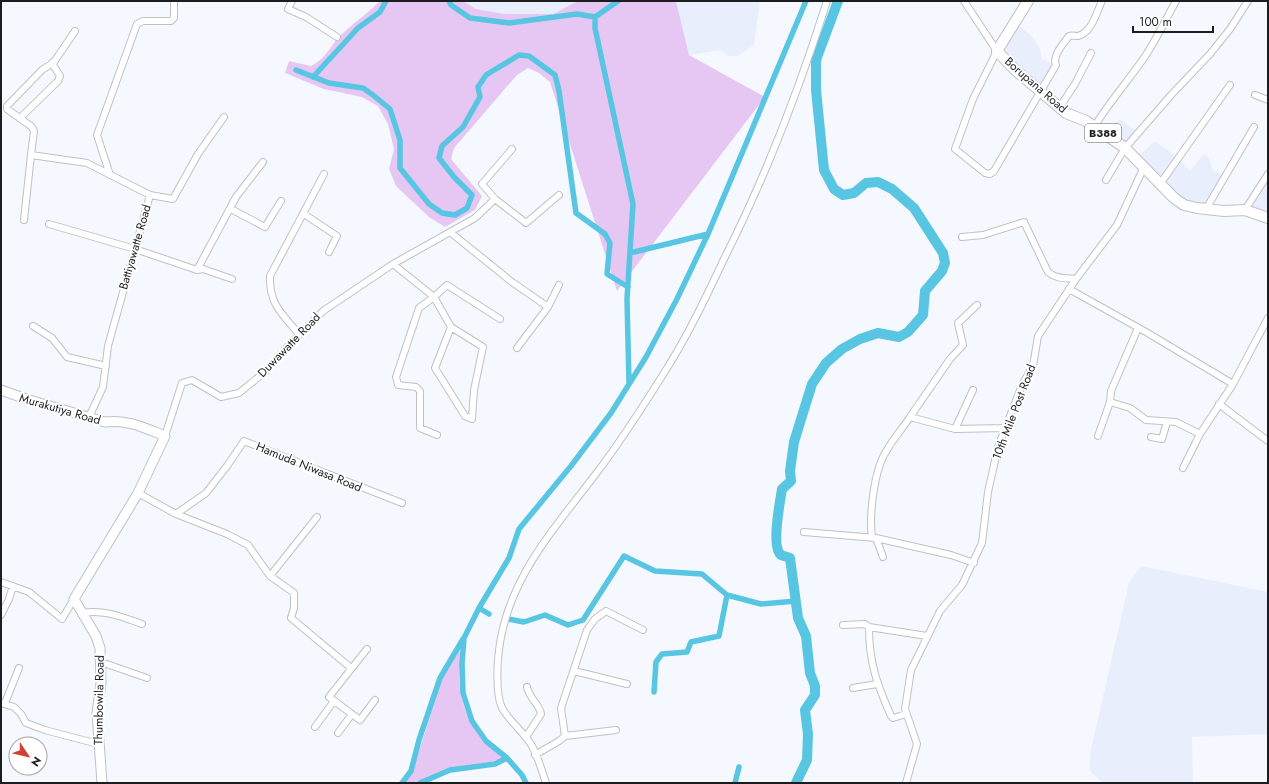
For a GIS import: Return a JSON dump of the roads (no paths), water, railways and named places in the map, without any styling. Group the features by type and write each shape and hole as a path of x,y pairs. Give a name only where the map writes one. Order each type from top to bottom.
{"main road":[{"name":"Borupana Road","path":"1028,1 997,51 1014,69 1066,113 1086,121 1125,148 1174,198 1184,205 1229,211 1245,210 1268,218"}],"street":[{"path":"110,175 97,135 113,88 137,24 143,21 171,21 174,18 174,1"},
{"path":"292,1 288,9 306,17 337,37"},
{"path":"546,783 536,755 526,737 505,712 500,699 498,660 507,612 516,588 534,557 635,419 669,365 708,295 750,208 790,112 827,1"},
{"path":"964,1 997,51 972,99 955,149 985,174 990,174 994,171 1056,65 1055,58 1064,42 1069,36 1078,36 1087,30 1093,22 1102,1"},
{"path":"1094,127 1111,100 1126,84 1147,53 1176,1"},
{"path":"1106,180 1125,148 1172,94 1210,54 1248,1"},
{"path":"24,220 34,130 7,109 6,106 42,70 52,63 74,31"},
{"path":"1059,108 1075,84 1091,53"},
{"path":"20,118 58,81 60,76 52,63"},
{"path":"1160,184 1230,85"},
{"path":"1255,95 1268,100"},
{"name":"Battiyawatte Road","path":"89,417 102,387 108,346 150,195 174,199 198,154 224,117"},
{"path":"1206,209 1254,127"},
{"path":"512,149 482,184 495,199 526,223 559,195"},
{"path":"31,155 76,160 87,163 150,195"},
{"path":"197,270 231,209 236,197 263,162"},
{"name":"10th Mile Post Road","path":"906,783 918,744 916,735 906,714 906,698 911,670 940,611 962,585 974,563 982,543 988,492 998,446 1022,385 1033,366 1038,336 1076,279 1117,225 1144,167"},
{"path":"299,334 277,308 270,291 270,276 324,174"},
{"path":"1245,210 1268,174"},
{"name":"Duwawatte Road","path":"74,599 138,493 166,436 182,383 192,380 221,397 239,392 266,371 299,334 323,311 393,264 475,218 495,199"},
{"path":"231,209 265,227 281,201"},
{"path":"304,214 337,236 329,252"},
{"path":"962,237 983,235 1024,222 1048,272 1058,278 1076,279"},
{"path":"49,224 135,249 197,270 203,270 232,279"},
{"path":"450,232 512,282 548,307"},
{"path":"393,264 434,297 451,327 483,347 474,390 472,419 465,416 435,368 451,327"},
{"path":"437,435 420,428 420,391 416,386 398,385 396,377 419,308 447,285 500,319"},
{"path":"517,348 548,307 559,285"},
{"path":"1069,289 1233,384"},
{"path":"883,557 874,538 874,498 879,467 886,450 950,358 963,345 958,323 977,305"},
{"path":"1183,468 1200,434 1233,384 1268,318"},
{"path":"34,326 52,338 67,357 106,366"},
{"path":"1098,436 1118,374 1138,328"},
{"name":"Murakutiya Road","path":"1,390 26,399 105,422 118,420 136,424 166,436"},
{"path":"956,429 973,390"},
{"path":"1110,402 1130,408 1146,420 1176,422 1200,434"},
{"path":"1219,404 1268,441"},
{"path":"910,417 956,429 1005,428"},
{"path":"1151,437 1162,439 1167,422"},
{"name":"Hamuda Niwasa Road","path":"176,514 206,493 244,441 402,503"},
{"path":"138,493 176,514 228,534 248,545 270,576 294,593 294,608 291,618 351,668"},
{"path":"270,576 317,517"},
{"path":"804,532 874,538 951,555 974,563"},
{"path":"1,582 29,592 62,619 74,599"},
{"path":"1,615 9,599 13,586"},
{"name":"Thumbowila Road","path":"74,599 96,636 100,648 101,683 98,700 98,744 102,783"},
{"path":"82,613 94,611 114,614 142,624"},
{"path":"565,736 561,708 587,630 595,619 606,611 644,630"},
{"path":"843,625 865,624 869,627 927,636"},
{"path":"869,627 872,665 876,684 891,716 893,718 906,714"},
{"path":"366,649 329,697 360,720 374,700"},
{"path":"101,662 146,678"},
{"path":"19,668 3,703 21,714 26,723 45,730 98,744"},
{"path":"574,671 627,684"},
{"path":"853,688 876,684"},
{"path":"526,737 542,714 541,710 529,694 527,687"},
{"path":"315,727 334,701"},
{"path":"338,733 352,714"},
{"path":"536,755 560,741 565,736 616,730"}],"waterway":[{"path":"313,77 358,28 380,12 386,1"},
{"path":"449,1 451,5 470,18 509,23 577,14 595,17"},
{"path":"618,1 595,17 595,28 633,204 627,299 629,384"},
{"path":"526,783 522,775 507,758 486,741 472,721 463,693 462,664 464,638 479,608 509,558 519,529 571,466 611,413 646,357 677,299 708,234 806,1"},
{"path":"796,783 807,760 808,734 805,710 815,695 815,686 810,673 806,636 798,618 790,558 781,555 778,550 776,534 782,489 791,481 790,471 794,442 812,384 826,363 842,349 860,339 878,333 899,337 908,332 923,315 925,291 942,271 945,263 943,253 914,208 892,189 878,182 866,183 854,193 843,195 834,189 824,170 816,90 816,60 838,1"},
{"path":"296,70 329,83 363,88 390,109 400,140 400,168 429,204 442,213 455,215 467,208 472,195 454,177 439,158 442,146 463,127 480,97 478,87 486,75 519,55 529,56 555,75 559,91 576,213 605,234 610,243 607,274 628,287"},
{"path":"630,253 708,234"},
{"path":"508,619 524,622 545,615 568,625 583,620 624,556 655,571 702,574 727,595 761,604 796,601"},
{"path":"654,692 656,662 662,654 687,652 691,642 719,636 727,595"},
{"path":"479,608 489,614"},
{"path":"402,783 411,771 419,740 440,678 463,639"},
{"path":"420,783 450,770 495,764 507,758"},
{"path":"735,783 739,767"}]}
